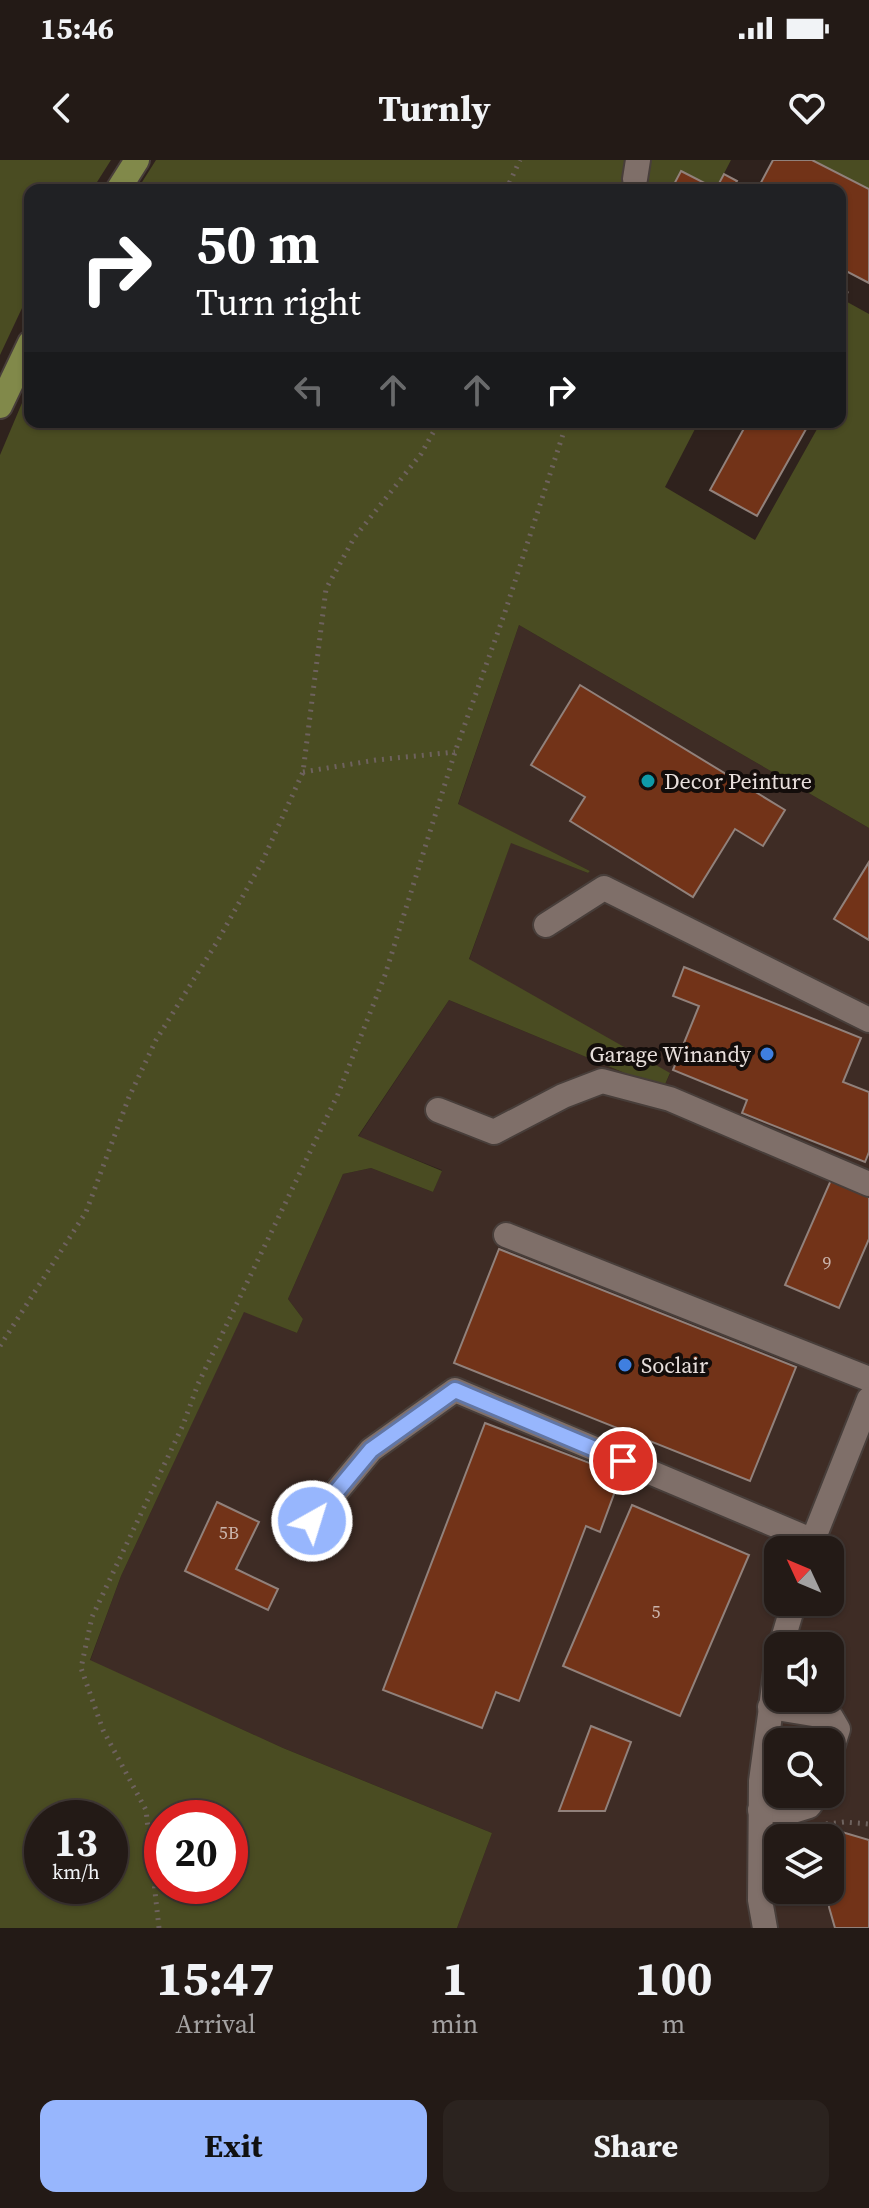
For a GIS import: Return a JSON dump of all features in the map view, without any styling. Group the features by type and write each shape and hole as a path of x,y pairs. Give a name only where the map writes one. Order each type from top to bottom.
{"main road":[{"path":"122,184 137,160"},
{"path":"0,406 24,356"}],"street":[{"path":"546,925 604,888 869,1020"},
{"path":"438,1110 494,1132 563,1096 602,1081 670,1099 869,1184"},
{"path":"506,1235 869,1379"},
{"path":"312,1521 371,1450 455,1390 789,1536"},
{"path":"814,1536 869,1399"},
{"path":"765,1928 760,1900 760,1810 769,1712"},
{"path":"800,1712 831,1717 837,1728"},
{"path":"760,1810 802,1808"}],"path":[{"path":"509,184 520,160"},
{"path":"0,1346 86,1212 129,1097 156,1040 262,862 303,772 326,589 354,538 421,454 436,428"},
{"path":"159,1928 146,1810 103,1730 81,1668 92,1617 183,1425 198,1384 338,1094 385,975 455,752 565,428"},
{"path":"303,772 455,752"},
{"path":"831,1822 869,1824"}],"shaded area":[{"path":"519,625 869,828 869,1928 457,1928 492,1833 283,1748 90,1661 121,1576 244,1311 297,1333 303,1319 288,1299 343,1174 371,1168 433,1192 442,1170 358,1137 449,1000 663,1089 670,1074 469,960 511,842 588,873 590,871 458,805"}],"green space":[{"path":"0,160 111,160 96,184 24,184 24,304 0,355"},
{"path":"156,160 731,160 719,184 141,184"},
{"path":"812,160 869,160 869,189"},
{"path":"846,301 869,314 869,828 519,625 458,804 590,871 588,873 511,843 469,959 670,1073 663,1089 449,1000 358,1136 442,1171 433,1192 371,1168 343,1174 288,1299 303,1319 297,1333 244,1312 121,1576 90,1660 283,1748 492,1833 457,1928 0,1928 0,455 24,398 24,428 693,428 665,487 755,540 818,428 846,428"}],"building":[{"path":"773,160 812,160 869,189 869,283 846,271 846,184 760,184"},
{"path":"681,171 706,184 674,184"},
{"path":"724,174 737,181 735,184 719,184"},
{"path":"744,428 807,428 757,516 710,490"},
{"name":"Decor Peinture","path":"580,685 785,810 763,846 735,829 693,897 570,821 585,797 531,765"},
{"path":"869,862 869,940 834,919"},
{"name":"Garage Winandy","path":"684,967 861,1038 843,1082 869,1092 869,1152 865,1162 742,1113 747,1100 673,1070 699,1006 673,996"},
{"path":"831,1180 869,1197 869,1239 839,1308 785,1285"},
{"name":"Soclair","path":"499,1249 796,1367 750,1481 454,1363"},
{"path":"485,1423 621,1475 600,1532 586,1526 519,1701 496,1692 482,1728 383,1690"},
{"path":"217,1502 259,1522 236,1569 278,1589 268,1610 185,1571"},
{"path":"632,1505 749,1555 680,1716 563,1666"},
{"path":"591,1726 631,1742 605,1811 559,1811"},
{"path":"844,1833 869,1840 869,1928 835,1928 829,1904 844,1904"}],"place":[{"name":"Decor Peinture","path":"648,781"},
{"name":"Garage Winandy","path":"767,1054"},
{"name":"Soclair","path":"625,1365"}],"route":[{"path":"312,1521 371,1450 455,1390 623,1461"}]}
